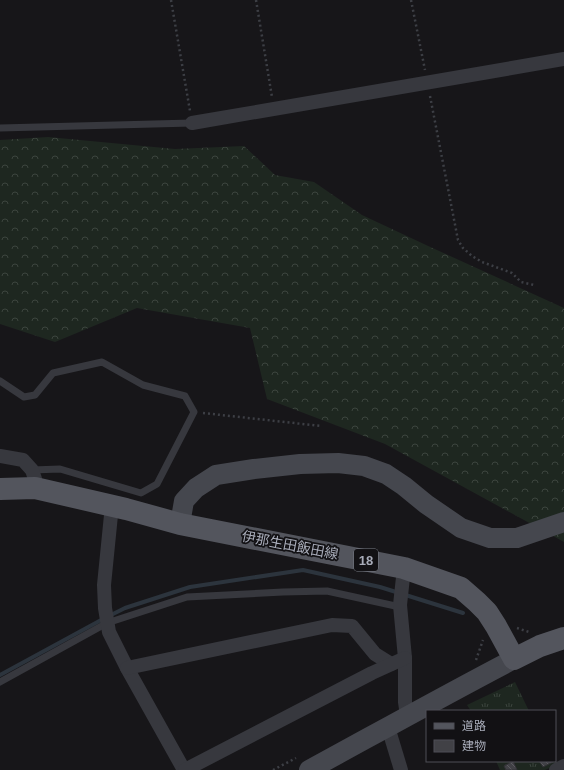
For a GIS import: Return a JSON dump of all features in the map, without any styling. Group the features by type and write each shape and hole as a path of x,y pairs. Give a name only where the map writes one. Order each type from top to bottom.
{"main road":[{"name":"伊那生田飯田線","path":"0,489 33,479 112,505 180,524 403,577 461,588 487,612 514,659"},
{"path":"514,659 540,646 564,638"}],"street":[{"path":"192,123 564,59"},
{"path":"0,456 22,460 33,479"},
{"path":"180,524 184,501 196,488 216,475 300,464 338,463 364,466 386,474 461,528 490,538 517,538 564,522"},
{"path":"112,505 104,585 105,608 109,632 127,668 185,770 372,673 404,658"},
{"path":"403,577 400,606 404,658 404,702 407,716"},
{"path":"127,668 332,625 352,626 376,654 391,664"},
{"path":"309,770 514,659"},
{"path":"388,727 401,770"},
{"path":"556,770 564,766"}],"lane":[{"path":"0,128 192,123"},
{"path":"0,381 24,397 35,395 54,373 102,362 143,385 185,396 194,412 157,484 141,493 60,468 33,479"},
{"path":"0,682 107,622 187,597 327,591 400,606"}],"path":[{"path":"171,0 192,123"},
{"path":"256,0 274,109"},
{"path":"411,0 458,240 463,248 482,262 512,273 521,282 534,285"},
{"path":"194,412 321,426"},
{"path":"476,661 483,640"}],"green space":[{"path":"48,137 175,149 244,146 275,175 314,182 362,215 564,308 564,542 385,444 267,399 250,328 137,308 55,342 0,324 0,140"},
{"path":"515,682 529,710 470,710 467,705"},
{"path":"496,762 554,762 556,765 545,770 500,770"}],"building":[{"path":"513,762 517,770 506,770 504,766"},
{"path":"540,762 553,762 543,767"}],"waterway":[{"path":"109,616 125,608 190,587 303,570 380,587 463,613"},
{"path":"0,675 103,619"}]}
